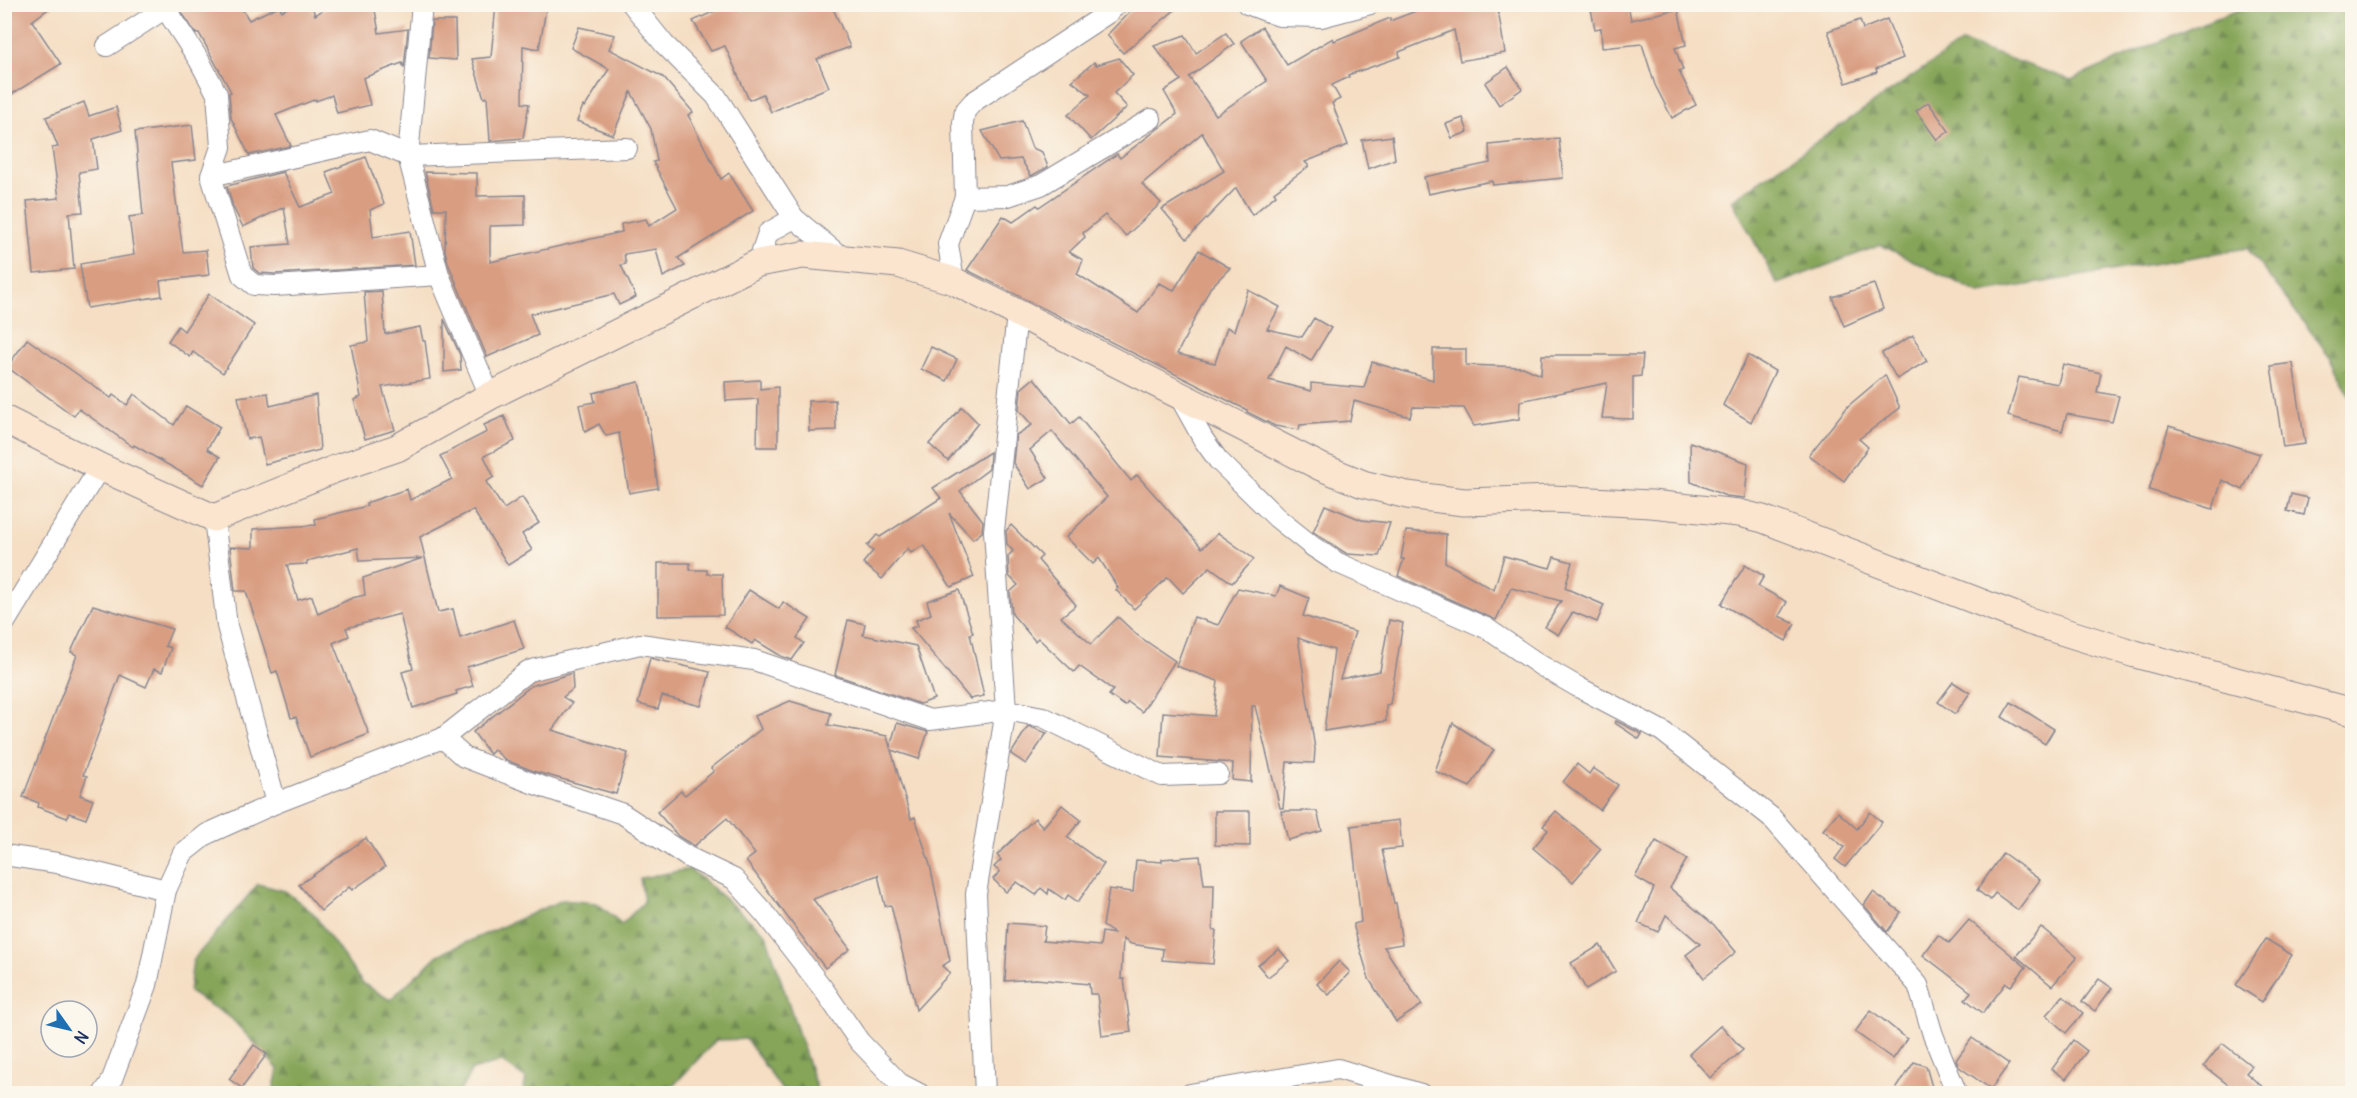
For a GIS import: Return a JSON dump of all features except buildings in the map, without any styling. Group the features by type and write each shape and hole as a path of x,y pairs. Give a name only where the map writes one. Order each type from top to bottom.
{"street":[{"path":"422,4 408,156 439,275 490,396"},
{"path":"632,4 664,44 716,96 794,218 845,260"},
{"path":"954,281 948,244 964,197 963,123 965,111 973,102 1108,13 1117,4"},
{"path":"1247,4 1279,16 1321,17 1370,4"},
{"path":"107,46 168,6 217,94 220,147 211,176 236,260 242,275 254,285 275,286 439,275"},
{"path":"964,197 1008,196 1041,185 1151,119"},
{"path":"211,176 370,140 408,156 627,148"},
{"path":"758,262 768,233 794,218"},
{"path":"4,419 100,467 214,518 335,469 397,448 490,396 758,262 802,255 898,264 954,281 1321,467 1363,484 1407,495 1464,502 1552,499 1651,504 1738,513 1763,519 2029,621 2135,654 2352,712"},
{"path":"985,1094 976,894 1006,710 994,531 1017,314"},
{"path":"1178,394 1203,439 1218,460 1276,518 1312,546 1338,563 1486,628 1559,676 1662,731 1771,817 1918,985 1933,1035 1957,1094"},
{"path":"4,624 100,467"},
{"path":"214,518 226,626 276,803"},
{"path":"103,1094 111,1082 147,985 166,890 183,853 207,834 276,803 443,738 528,671 640,644 754,660 930,720 1006,710 1043,717 1162,776 1218,774"},
{"path":"443,738 464,757 623,814 688,857 734,879 765,914 824,990 859,1041 899,1083 920,1094"},
{"path":"4,855 57,863 166,890"},
{"path":"1190,1094 1338,1069 1420,1094"}],"green space":[{"path":"2252,5 2352,5 2352,401 2331,358 2247,248 1979,293 1881,245 1777,284 1732,200 1962,42 2071,80 2198,25"},
{"path":"690,869 766,934 818,1093 793,1093 782,1090 746,1039 716,1040 669,1093 523,1093 526,1079 502,1062 472,1070 459,1093 273,1093 278,1069 231,1018 189,992 193,960 258,884 285,891 313,913 362,983 390,1000 438,955 562,900 597,903 622,924 644,902 640,878"}]}
